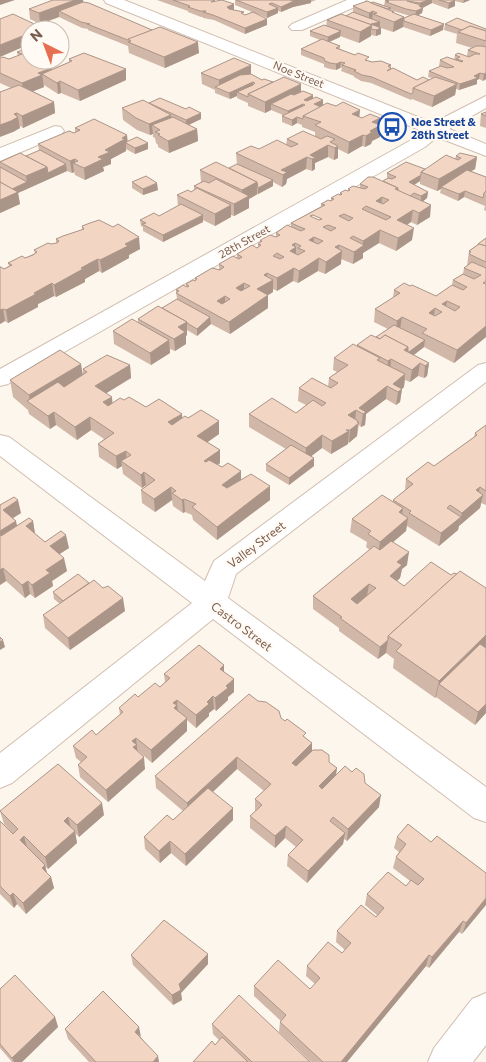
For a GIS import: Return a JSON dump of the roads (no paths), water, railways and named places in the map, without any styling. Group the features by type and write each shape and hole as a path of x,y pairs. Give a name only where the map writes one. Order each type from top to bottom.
{"street":[{"name":"Noe Street","path":"111,0 486,150"},
{"path":"297,27 359,0"},
{"name":"28th Street","path":"0,379 419,143 435,129 486,101"},
{"path":"0,155 55,131"},
{"name":"Valley Street","path":"212,604 224,568 486,370"},
{"name":"Castro Street","path":"0,444 486,807"},
{"path":"0,773 212,604"},
{"path":"448,1062 486,1013"}],"place":[{"name":"Noe Street & 28th Street","path":"392,127"}]}
